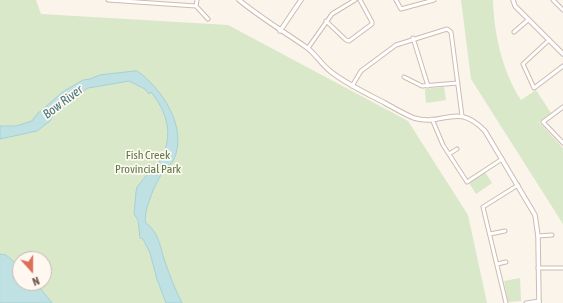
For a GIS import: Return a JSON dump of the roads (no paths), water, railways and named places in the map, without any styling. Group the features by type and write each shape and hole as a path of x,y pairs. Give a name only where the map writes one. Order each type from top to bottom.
{"street":[{"path":"108,0 196,6 208,19"},
{"path":"196,6 197,0"},
{"path":"239,0 280,31 308,48 329,70 352,86 415,118 432,120 462,116 470,118 481,127 518,185 535,215 538,236 539,302 526,303"},
{"path":"280,31 301,0"},
{"path":"308,48 332,14 355,0"},
{"path":"326,21 348,41 372,24 360,0"},
{"path":"396,0 401,9 434,0"},
{"path":"513,0 515,6 563,54"},
{"path":"553,0 563,10"},
{"path":"514,32 528,20"},
{"path":"352,86 361,71 396,45 413,38 447,29 451,32 462,116"},
{"path":"413,38 428,86"},
{"path":"549,40 523,64 534,88 563,66"},
{"path":"404,78 422,86 458,83"},
{"path":"563,107 543,122 563,143"},
{"path":"432,120 443,145 467,182 502,159"},
{"path":"449,154 457,149"},
{"path":"506,303 483,207 518,185"},
{"path":"490,234 505,231"},
{"path":"538,236 552,236"},
{"path":"497,264 506,262"},
{"path":"538,268 563,268"}],"water":[{"name":"Bow River","path":"137,71 146,78 163,98 175,122 178,135 174,159 157,182 150,197 145,219 146,223 153,230 158,239 168,270 182,303 166,303 157,279 150,253 143,239 140,238 138,220 134,214 137,187 150,171 153,171 160,161 167,141 168,132 163,112 151,92 149,94 145,89 129,81 88,88 56,110 50,121 37,131 0,139 0,126 16,126 32,121 37,114 64,91 83,80 100,75"},
{"path":"0,254 6,255 12,260 12,291 42,291 52,303 0,303"}],"park label":[{"name":"Fish Creek Provincial Park","path":"148,162"}]}
